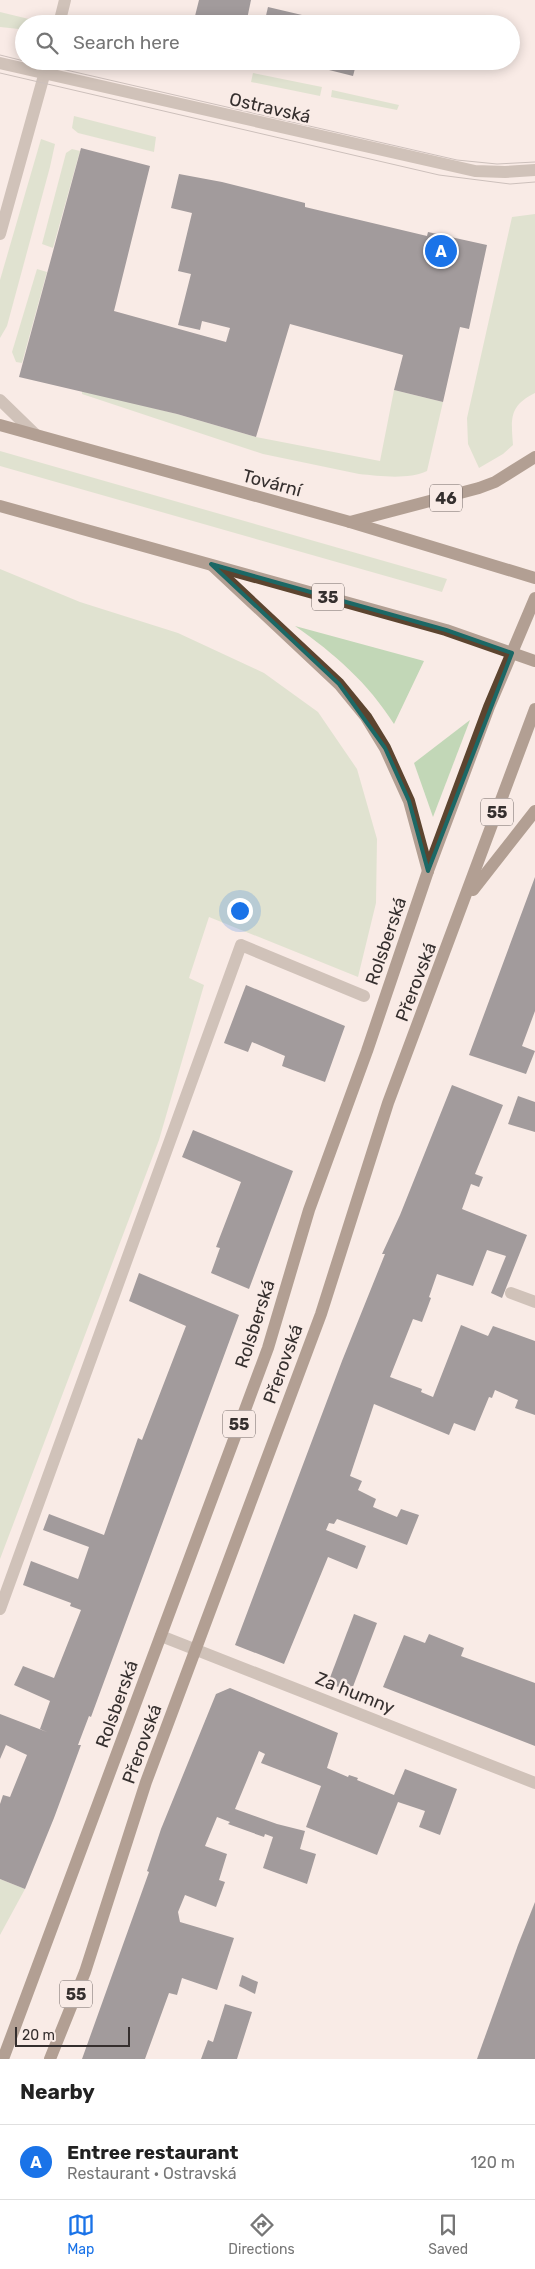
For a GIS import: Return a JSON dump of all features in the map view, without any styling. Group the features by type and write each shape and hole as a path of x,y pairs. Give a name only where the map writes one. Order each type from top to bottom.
{"main road":[{"name":"Tovární","path":"0,425 350,522 535,578"},
{"name":"46","path":"350,522 479,488 495,482 535,457"},
{"name":"35","path":"0,506 446,630 535,661"},
{"path":"211,564 339,684 366,717 385,748 409,801 428,871"},
{"name":"Rolsberská","path":"3,2059 268,1348 309,1210 367,1051 428,871 489,707 535,598"},
{"name":"Přerovská","path":"50,2059 85,1972 146,1782 320,1314 388,1103 535,709"},
{"path":"464,902 535,811"}],"street":[{"path":"61,15 65,0"},
{"name":"Ostravská","path":"0,63 15,67"},
{"name":"Ostravská","path":"28,70 475,171 535,170"},
{"path":"0,234 45,70"},
{"path":"0,400 36,434"},
{"path":"0,1608 241,945 364,996"},
{"path":"511,1293 535,1302"},
{"name":"Za humny","path":"161,1636 535,1783"}],"highlighted area":[{"path":"211,564 446,630 512,653 428,871 409,801 385,748 339,684"}],"green space":[{"path":"0,12 15,16 15,29 0,27"},
{"path":"253,73 322,87 320,96 251,82"},
{"path":"332,90 399,105 397,110 331,97"},
{"path":"74,116 156,137 154,152 78,133 72,128"},
{"path":"41,139 55,144 7,326 0,338 0,280"},
{"path":"72,149 80,151 53,248 42,244 66,153"},
{"path":"535,214 535,393 516,408 512,420 513,445 503,454 479,468 468,444 467,418 512,217"},
{"path":"37,269 47,272 22,363 16,362 12,352"},
{"path":"82,390 177,414 256,437 380,461 394,390 443,402 427,471 411,476 393,477 359,474 263,454 82,394"},
{"path":"0,451 447,579 442,592 0,466"},
{"path":"0,569 80,602 178,633 264,673 318,712 357,769 377,839 376,903 358,977 209,917 189,978 204,985 159,1140 0,1559"},
{"path":"295,626 424,661 394,724 373,695 350,670 324,647"},
{"path":"470,720 433,817 414,763"},
{"path":"0,1879 25,1889 0,1935"}],"building":[{"path":"199,0 251,0 248,15 195,15"},
{"path":"268,7 302,15 266,15"},
{"path":"329,70 355,70 353,76"},
{"path":"81,148 150,166 114,311 226,342 230,328 202,321 200,330 178,325 191,274 178,271 192,213 171,208 179,174 222,182 305,203 305,207 427,236 428,232 487,245 469,329 460,327 443,402 394,390 403,355 290,324 256,437 177,414 19,377"},
{"path":"535,877 535,1011 522,1046 535,1051 526,1074 469,1055"},
{"path":"246,985 345,1026 325,1082 282,1066 285,1056 252,1042 248,1052 224,1043"},
{"path":"452,1085 503,1105 475,1174 483,1177 479,1187 471,1184 462,1209 527,1235 502,1298 491,1293 506,1256 487,1250 473,1286 437,1274 422,1322 413,1319 390,1377 422,1389 421,1392 433,1397 461,1325 488,1336 493,1326 535,1341 535,1415 515,1408 518,1400 495,1390 492,1398 489,1397 475,1431 454,1423 449,1435 374,1404 350,1476 362,1481 358,1490 376,1499 373,1507 397,1517 401,1509 419,1515 407,1545 337,1519 334,1524 329,1523 326,1530 366,1546 357,1569 328,1557 284,1664 235,1645 342,1361 385,1254 382,1254 400,1215"},
{"path":"518,1096 535,1102 535,1132 508,1124"},
{"path":"193,1130 293,1171 249,1289 211,1273 220,1248 216,1247 241,1182 182,1157"},
{"path":"139,1273 239,1315 91,1717 89,1716 78,1745 81,1745 54,1818 25,1889 0,1879 0,1804 3,1795 10,1797 27,1755 6,1745 0,1759 0,1714 47,1732 40,1729 50,1701 14,1685 23,1666 54,1678 81,1610 70,1606 71,1603 23,1585 31,1561 78,1579 89,1547 43,1530 49,1514 104,1535 138,1438 142,1440 186,1326 129,1301"},
{"path":"354,1614 377,1623 351,1692 328,1683"},
{"path":"429,1634 464,1648 461,1656 535,1683 535,1746 383,1687 404,1635 425,1643"},
{"path":"230,1688 338,1733 327,1768 348,1777 349,1775 358,1778 357,1780 394,1795 405,1769 457,1789 440,1835 419,1827 425,1811 398,1802 377,1855 306,1827 321,1786 261,1763 265,1754 259,1751 235,1809 277,1824 305,1831 300,1849 316,1854 307,1884 263,1868 273,1837 265,1834 264,1837 228,1824 230,1822 217,1817 205,1846 227,1854 219,1880 225,1882 216,1907 185,1895 178,1912 180,1922 234,1938 217,1990 182,1978 177,1995 169,1993 145,2059 82,2059 149,1872 147,1871 161,1829 216,1694"},
{"path":"535,1902 535,2059 477,2059 518,1945"},
{"path":"242,1975 258,1982 255,1994 239,1986"},
{"path":"225,2004 252,2012 237,2059 201,2059 208,2040 213,2042"}],"tram line":[{"path":"0,55 15,59"},
{"path":"66,70 457,160 497,164 535,162"},
{"path":"0,73 439,175 510,184 535,182"}],"place":[{"name":"Entree restaurant","path":"441,251"}]}
